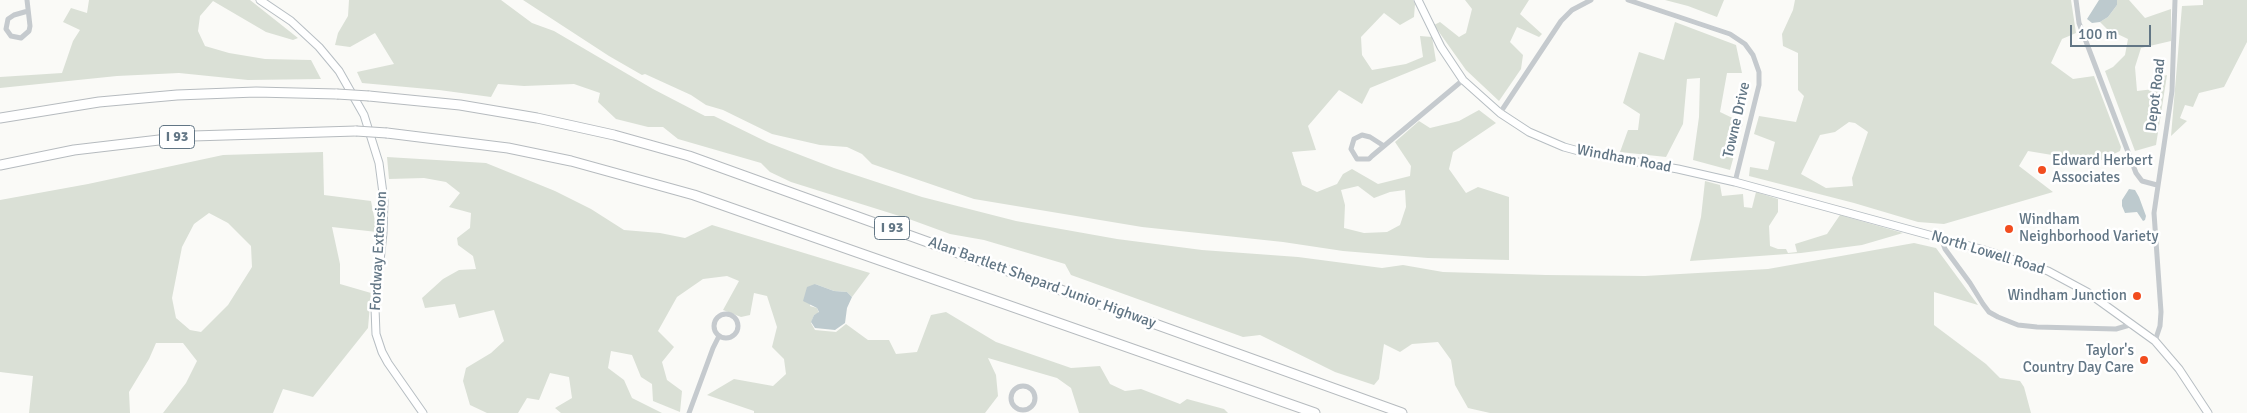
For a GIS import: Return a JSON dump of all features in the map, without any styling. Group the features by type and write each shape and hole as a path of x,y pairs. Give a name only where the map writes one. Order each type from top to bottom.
{"highway":[{"name":"Alan Bartlett Shepard Junior Highway","path":"0,118 99,102 177,95 256,92 369,96 460,105 537,118 614,135 689,156 1402,413"},
{"name":"Alan Bartlett Shepard Junior Highway","path":"0,165 74,150 193,136 356,131 508,148 571,161 694,195 1315,413"}],"street":[{"path":"27,0 30,26 28,34 18,38 11,36 6,29 8,19 28,11"},
{"name":"Fordway Extension","path":"260,0 291,21 319,47 339,71 364,115 379,164 384,201 383,233 375,308 376,334 388,363 423,413"},
{"name":"Windham Road","path":"1418,0 1441,47 1463,80 1500,114 1537,135 1571,149 1678,169 1735,182 1891,224"},
{"path":"1500,114 1560,21 1572,10 1591,0"},
{"name":"Towne Drive","path":"1628,0 1730,34 1746,44 1753,55 1759,72 1759,85 1735,182"},
{"path":"2076,0 2079,23 2136,173 2142,181 2157,185"},
{"name":"Depot Road","path":"2155,341 2160,326 2161,312 2154,223 2157,185 2172,91 2175,0"},
{"path":"1384,146 1370,137 1362,135 1352,142 1351,149 1354,156 1365,160 1384,146 1463,80"},
{"name":"North Lowell Road","path":"1891,224 2006,256 2048,271 2087,292 2155,341 2179,369 2208,413"},
{"path":"1941,238 1945,249 1970,283 1982,304 1989,312 1998,317 2018,325 2037,327 2116,329 2133,324"},
{"path":"725,314 732,316 738,325 736,332 729,338 719,336 714,327 716,320 725,314"},
{"path":"689,413 712,348 719,336"},
{"path":"1021,386 1028,386 1035,395 1033,405 1027,411 1016,408 1011,399 1014,389 1021,386"}],"shaded area":[{"path":"89,0 250,0 298,38 293,40 266,32 213,1 200,16 198,31 205,46 229,53 265,59 311,60 321,79 248,80 179,73 117,76 0,88 0,77 62,73 73,41 80,30 63,22 71,8 87,13"},
{"path":"349,0 501,0 532,23 554,31 653,89 705,116 714,116 769,143 834,168 922,197 1016,221 1117,239 1202,250 1298,257 1382,268 1403,265 1443,272 1546,275 1645,276 1768,269 1914,243 1936,248 1978,305 1934,292 1934,325 1986,364 2000,378 2020,381 2024,387 2031,413 1490,413 1468,408 1455,385 1451,360 1438,342 1412,344 1400,352 1384,344 1379,379 1374,385 1335,372 1260,335 1243,337 1071,275 1065,264 984,240 950,234 909,219 791,182 770,172 761,163 678,139 663,127 648,127 616,119 598,102 600,93 574,84 524,86 498,84 491,97 362,83 357,72 394,64 375,33 350,47 335,45 338,33 348,16"},
{"path":"523,0 1413,0 1415,4 1414,17 1400,25 1384,13 1361,37 1362,55 1372,70 1406,64 1423,57 1420,36 1432,37 1436,61 1370,88 1362,104 1339,90 1308,126 1316,150 1292,152 1302,185 1317,192 1337,184 1343,174 1352,169 1378,184 1410,176 1411,166 1395,142 1419,121 1430,128 1459,121 1479,110 1496,123 1453,152 1449,169 1466,193 1478,187 1509,197 1509,260 1428,258 1343,251 1283,242 1142,227 974,199 872,164 862,154 847,147 820,145 772,134 723,110 706,105 691,95 645,74 642,75 609,56","holes":["1358,186 1374,198 1390,192 1405,190 1406,207 1400,225 1387,232 1364,233 1344,228 1345,205 1341,190"]},
{"path":"1465,0 1529,0 1520,14 1542,34 1539,37 1517,27 1510,42 1523,55 1521,69 1499,101 1466,70 1434,25 1440,22 1459,37 1466,33 1472,9"},
{"path":"1665,0 1724,0 1717,17"},
{"path":"1795,0 2071,0 2076,33 2062,39 2051,63 2073,79 2094,76 2121,147 2120,151 2087,167 2052,155 2028,151 2019,166 2053,192 1944,224 1918,222 1854,203 1749,176 1750,167 1768,170 1775,142 1754,134 1759,116 1796,122 1804,96 1798,90 1798,53 1783,46 1782,34 1793,10","holes":["1849,122 1855,123 1868,132 1852,178 1853,186 1826,188 1801,174 1820,135 1835,132"]},
{"path":"2099,0 2117,0 2117,5 2108,17 2100,22 2092,23 2087,19"},
{"path":"2117,0 2129,0 2145,18 2171,9 2171,41 2141,48 2135,67 2137,91 2154,89 2157,78 2167,75 2156,145 2135,151 2105,71 2113,67 2125,55 2128,39 2107,29 2100,22 2108,17 2117,5"},
{"path":"2203,0 2247,0 2247,42 2224,87 2199,93 2193,107 2185,105 2180,118 2187,121 2171,136 2182,6 2203,5"},
{"path":"1675,22 1736,45 1742,73 1727,73 1720,112 1743,123 1730,170 1693,160 1699,117 1700,78 1687,79 1683,124 1666,157 1620,152 1628,130 1638,130 1640,114 1623,103 1639,52 1664,60"},
{"path":"323,152 324,195 371,201 377,232 332,227 340,264 340,284 371,293 368,328 313,397 283,389 273,413 163,413 186,383 197,361 183,343 156,343 149,359 129,392 130,413 29,413 33,376 0,372 0,200 88,184 223,155","holes":["209,213 228,223 251,246 252,267 228,305 201,332 190,330 176,318 172,298 182,247 194,224"]},
{"path":"387,157 486,163 555,191 591,209 624,230 660,233 685,238 712,225 870,273 852,297 847,292 834,291 815,284 810,306 817,308 819,313 814,315 811,323 815,330 836,332 846,324 868,340 889,340 896,354 917,352 931,315 946,312 996,342 1071,368 1100,366 1110,384 1125,391 1141,389 1180,404 1187,399 1224,409 1228,413 1079,413 1071,388 1057,378 988,358 996,375 998,396 985,413 754,413 754,411 707,395 734,379 773,386 786,374 784,359 772,347 777,327 767,296 754,293 750,315 741,317 723,310 739,281 727,276 703,279 677,297 658,331 674,347 662,362 667,380 682,391 680,412 653,401 652,384 641,377 632,355 611,351 608,368 624,380 632,398 662,413 561,413 555,408 572,398 569,377 550,373 539,400 527,398 518,413 487,413 470,405 463,381 466,368 491,353 504,341 494,310 459,318 455,304 425,308 422,298 443,279 459,270 476,269 473,256 458,245 457,238 470,228 471,213 449,207 460,193 446,182 424,178 389,179"},
{"path":"1705,181 1720,185 1722,196 1743,194 1744,207 1752,208 1756,192 1778,199 1778,212 1769,226 1770,246 1786,249 1788,253 1797,252 1795,244 1827,234 1840,215 1903,233 1862,245 1801,253 1690,261 1701,217"},
{"path":"2129,189 2135,190 2139,197 2146,216 2143,221 2137,212 2125,213 2122,200"},
{"path":"815,284 834,291 847,292 852,297 847,308 845,323 835,330 815,328 811,322 814,315 819,312 817,308 803,301 807,287"}],"place":[{"name":"Edward Herbert Associates","path":"2042,170"},
{"name":"Windham Neighborhood Variety","path":"2009,229"},
{"name":"Windham Junction","path":"2137,296"},
{"name":"Taylor's Country Day Care","path":"2144,360"}]}
